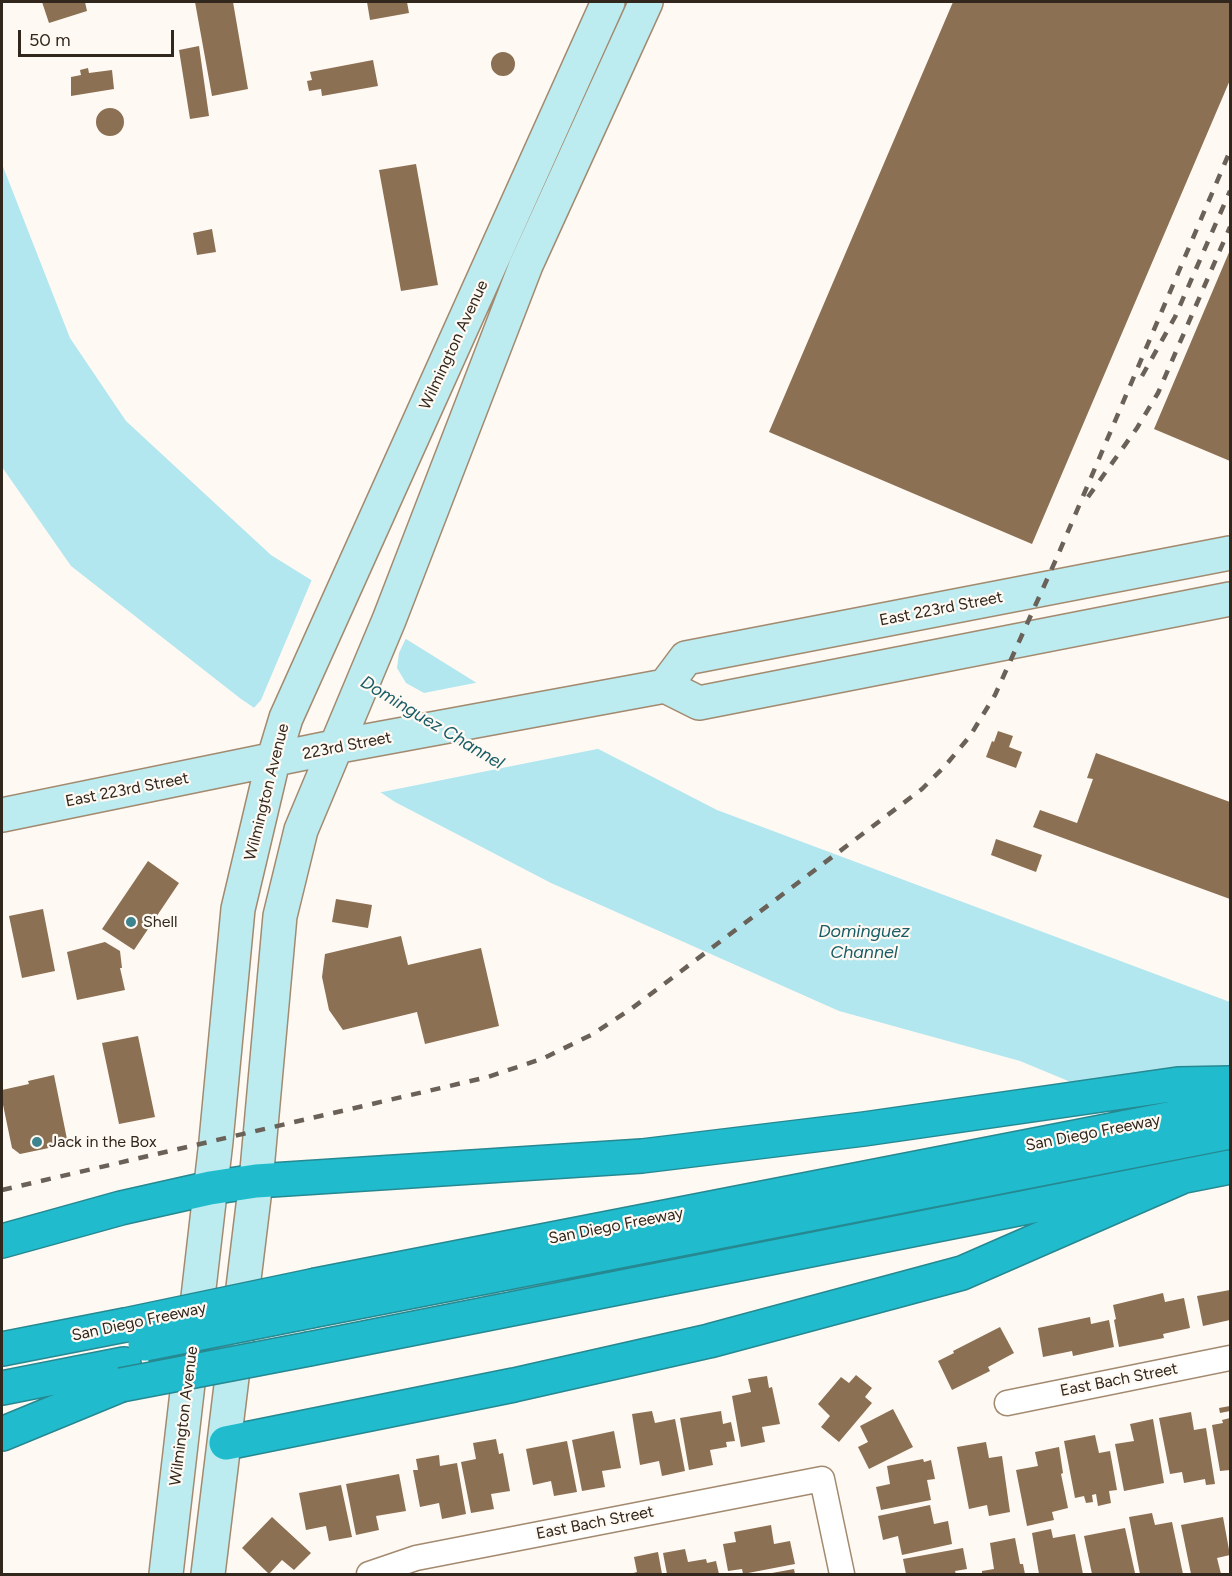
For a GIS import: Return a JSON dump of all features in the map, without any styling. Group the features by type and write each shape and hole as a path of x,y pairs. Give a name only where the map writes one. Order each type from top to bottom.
{"highway":[{"path":"2,1241 121,1208 210,1188 256,1181 642,1156 747,1145 1178,1084 1230,1083"},
{"name":"San Diego Freeway","path":"2,1349 124,1355 311,1318 1072,1137 1230,1107"},
{"path":"311,1318 1130,1158 1230,1132"},
{"path":"1130,1158 1230,1146"},
{"name":"San Diego Freeway","path":"2,1408 124,1355 311,1318 1230,1167"},
{"path":"225,1443 514,1385 697,1344 962,1273 1184,1176"},
{"path":"2,1371 124,1355"},
{"path":"2,1388 124,1355"},
{"path":"2,1434 124,1355"}],"main road":[{"name":"Wilmington Avenue","path":"166,1575 210,1188 238,909 265,767 608,2"},
{"name":"Wilmington Avenue","path":"208,1575 256,1181 280,916 301,830 389,620 526,265 646,2"},
{"name":"East 223rd Street","path":"665,686 686,658 1230,553"},
{"path":"665,686 699,704 1230,599"},
{"name":"223rd Street","path":"265,767 334,747 665,686"},
{"name":"East 223rd Street","path":"2,815 265,767"},
{"path":"227,1025 269,1034"}],"street":[{"name":"East Bach Street","path":"1007,1403 1230,1358"},
{"name":"East Bach Street","path":"369,1575 416,1558 822,1479 842,1575"}],"water":[{"name":"Dominguez Channel","path":"2,164 70,338 126,421 271,555 509,703 717,810 1230,1002 1230,1148 1020,1061 839,1011 551,883 395,802 241,699 71,566 2,467"}],"pier":[{"path":"313,577 407,636 399,653 397,668 406,683 424,693 480,682 511,701 602,748 377,793 252,710 261,700"}],"building":[{"path":"42,2 85,2 87,11 49,23"},
{"path":"195,2 233,2 248,89 212,96"},
{"path":"367,2 407,2 409,13 370,20"},
{"path":"953,2 1230,2 1230,80 1032,544 769,432"},
{"path":"199,46 209,116 190,119 179,50"},
{"path":"503,52 508,53 514,59 514,69 508,75 503,76 498,75 492,69 491,64 492,59 498,53"},
{"path":"373,60 378,86 322,96 321,89 309,91 307,81 312,80 310,72"},
{"path":"88,68 89,73 112,70 114,89 71,96 71,77 81,75 80,70"},
{"path":"110,108 120,112 124,122 120,132 110,136 100,132 96,122 100,112"},
{"path":"416,164 438,285 401,291 379,170"},
{"path":"212,229 216,252 197,255 193,233"},
{"path":"1230,250 1230,461 1154,429"},
{"path":"998,731 1013,736 1009,747 1022,752 1016,768 986,757"},
{"path":"1096,753 1230,802 1230,899 1033,827 1040,810 1077,823 1093,779 1087,778"},
{"path":"996,839 1042,855 1036,872 991,855"},
{"path":"148,861 179,883 134,950 102,929"},
{"path":"336,899 372,905 368,928 332,922"},
{"path":"43,909 55,971 22,978 9,916"},
{"path":"401,936 408,965 481,948 499,1026 425,1044 417,1012 343,1030 329,1010 322,977 325,954"},
{"path":"105,942 120,951 122,968 120,968 125,990 77,1000 67,952"},
{"path":"138,1036 155,1117 119,1124 102,1043"},
{"path":"54,1075 68,1144 20,1154 12,1148 2,1090"},
{"path":"1230,1290 1230,1320 1203,1326 1197,1296"},
{"path":"1163,1293 1165,1302 1184,1298 1190,1328 1163,1334 1164,1338 1119,1347 1113,1305"},
{"path":"1090,1317 1091,1324 1109,1320 1114,1347 1073,1356 1072,1351 1043,1357 1038,1328"},
{"path":"1000,1327 1014,1353 988,1367 990,1371 952,1390 938,1361"},
{"path":"856,1375 872,1388 865,1397 872,1403 839,1442 821,1427 830,1416 818,1404 841,1377 849,1383"},
{"path":"767,1376 769,1388 772,1387 780,1424 762,1427 765,1442 741,1447 732,1396 751,1392 748,1379"},
{"path":"1230,1406 1230,1411 1220,1413 1219,1408"},
{"path":"893,1409 913,1447 869,1469 858,1447 868,1442 860,1426"},
{"path":"652,1411 655,1423 675,1419 685,1471 662,1476 659,1461 640,1465 632,1414"},
{"path":"721,1411 723,1424 731,1422 735,1441 726,1442 727,1447 710,1450 713,1465 689,1470 680,1418"},
{"path":"1191,1412 1194,1430 1206,1428 1215,1484 1206,1485 1205,1479 1184,1483 1182,1472 1170,1474 1159,1418"},
{"path":"1230,1418 1230,1470 1220,1471 1212,1425 1223,1423 1222,1420"},
{"path":"1153,1419 1164,1483 1124,1491 1115,1444 1134,1441 1130,1424"},
{"path":"614,1431 621,1468 602,1471 605,1487 582,1491 572,1440"},
{"path":"1095,1435 1099,1453 1110,1451 1117,1490 1109,1491 1111,1503 1098,1506 1096,1494 1092,1495 1093,1502 1086,1503 1084,1496 1075,1498 1064,1441"},
{"path":"496,1439 499,1454 503,1453 510,1491 491,1494 494,1509 471,1513 461,1462 476,1459 473,1443"},
{"path":"567,1441 577,1492 554,1496 551,1481 533,1485 526,1449"},
{"path":"986,1442 989,1458 1002,1456 1010,1512 989,1516 987,1505 969,1509 957,1447"},
{"path":"1059,1447 1063,1473 1061,1474 1068,1508 1052,1512 1054,1520 1027,1526 1016,1470 1038,1466 1035,1452"},
{"path":"439,1455 440,1466 457,1463 466,1514 442,1519 439,1503 420,1507 413,1470 418,1470 416,1459"},
{"path":"923,1459 924,1462 931,1460 935,1479 927,1480 931,1500 881,1510 876,1487 890,1484 887,1466"},
{"path":"399,1474 406,1511 376,1516 379,1530 356,1535 346,1484"},
{"path":"341,1485 352,1537 329,1541 326,1526 306,1530 299,1493"},
{"path":"930,1505 934,1524 948,1521 952,1544 902,1555 898,1536 883,1540 878,1516"},
{"path":"1152,1513 1155,1525 1172,1522 1183,1574 1140,1574 1129,1517"},
{"path":"272,1517 311,1553 294,1570 282,1560 269,1574 242,1548"},
{"path":"1223,1517 1230,1555 1217,1558 1221,1574 1191,1574 1181,1525"},
{"path":"771,1525 774,1544 790,1541 795,1564 743,1574 742,1569 728,1571 723,1544 736,1542 734,1532"},
{"path":"1125,1528 1135,1573 1092,1574 1084,1536"},
{"path":"1051,1529 1053,1538 1075,1534 1083,1574 1039,1574 1032,1533"},
{"path":"1015,1538 1020,1564 1023,1564 1025,1574 982,1574 982,1571 994,1569 990,1543"},
{"path":"963,1548 967,1569 955,1571 956,1574 906,1574 903,1559"},
{"path":"685,1549 688,1562 706,1559 707,1563 716,1561 719,1574 667,1574 663,1553"},
{"path":"658,1552 662,1574 630,1574 637,1572 634,1557"},
{"path":"794,1569 795,1574 772,1574 772,1573"}],"railway":[{"path":"2,1190 488,1077 544,1058 593,1034 631,1009 922,789 970,736 995,695 1058,555 1230,151"},
{"path":"1142,376 1175,317 1230,191"},
{"path":"1088,497 1137,428 1158,393 1230,227"}],"place":[{"name":"Shell","path":"131,922"},
{"name":"Jack in the Box","path":"37,1142"}]}
